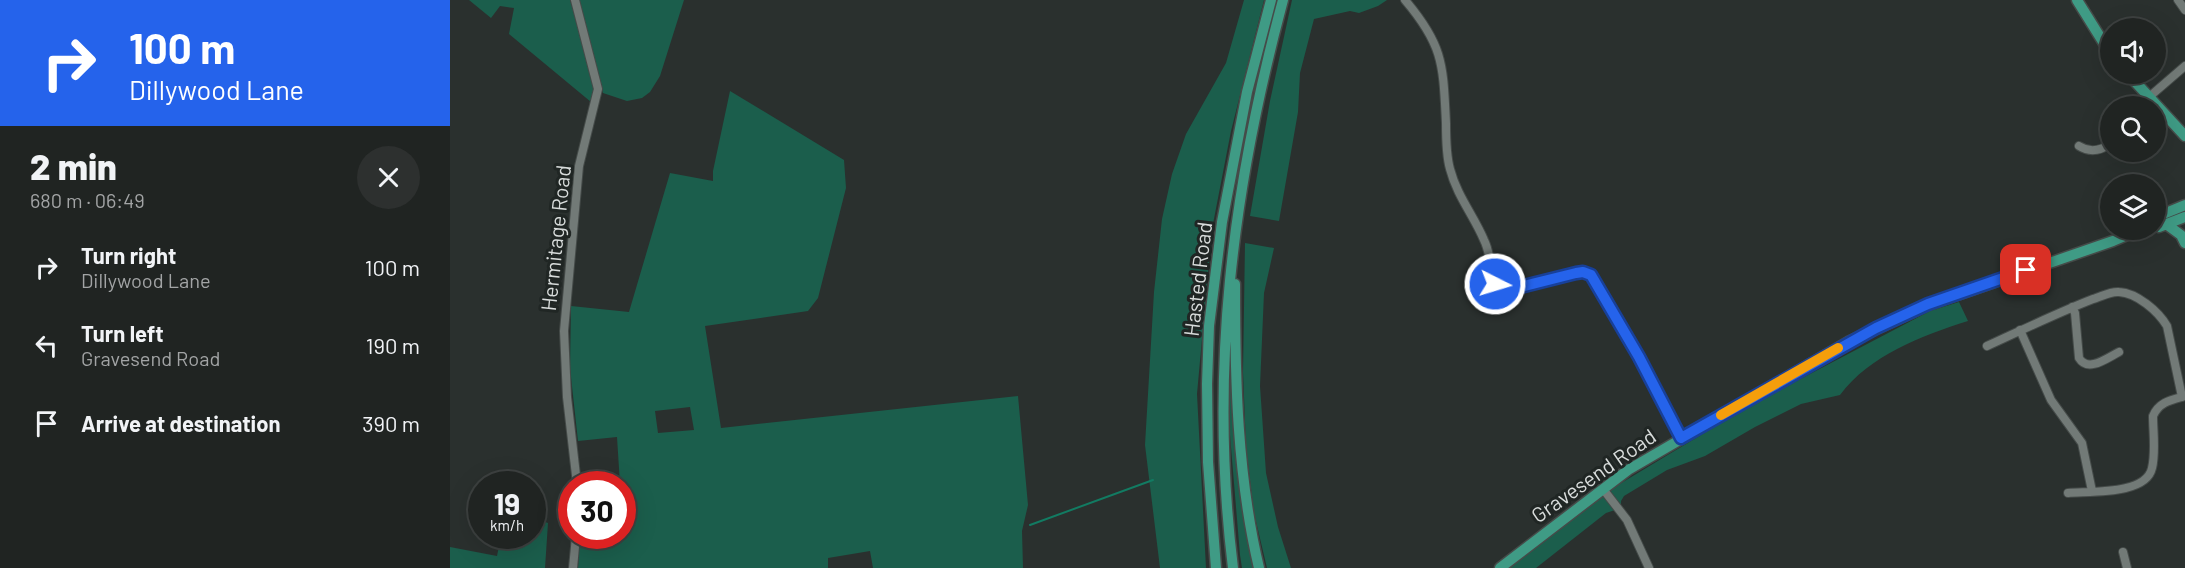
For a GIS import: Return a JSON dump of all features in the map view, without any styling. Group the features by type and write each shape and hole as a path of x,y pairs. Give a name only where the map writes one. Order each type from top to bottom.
{"main road":[{"name":"Hasted Road","path":"1216,568 1208,462 1209,326 1222,222 1247,92 1271,0"},
{"name":"Hasted Road","path":"1233,568 1226,491 1222,376 1225,319 1246,159 1257,102 1283,0"},
{"path":"2077,0 2100,37"},
{"path":"2137,84 2148,96"},
{"path":"2166,120 2185,136"},
{"path":"2166,213 2185,206"},
{"path":"2166,223 2185,217"},
{"path":"2166,228 2181,235 2185,243"},
{"path":"1235,230 1237,408 1246,497 1259,568"},
{"name":"Gravesend Road","path":"1500,568 1628,470 1848,342 1900,317 2006,277 2115,240"},
{"path":"1209,326 1201,390 1203,489 1209,568"}],"street":[{"name":"Hermitage Road","path":"575,0 598,90 579,166 564,332 567,397 576,471"},
{"path":"1405,0 1431,35 1440,55 1444,75 1449,168 1465,206 1484,238 1490,255 1495,284 1502,290 1508,290 1576,273 1583,272 1591,275 1639,357 1681,438"},
{"path":"2178,0 2185,10"},
{"path":"2150,96 2185,66"},
{"path":"2079,146 2088,150 2100,150"},
{"path":"2087,161 2088,150"},
{"path":"1987,346 2072,307 2115,292 2136,298 2162,318 2167,326 2184,397 2162,404 2153,416 2153,465 2146,479 2133,487 2068,493"},
{"path":"2072,307 2075,313 2079,358 2082,363 2090,366 2119,352"},
{"path":"2020,330 2051,400 2082,443 2092,490"},
{"path":"1603,489 1627,520 1649,568"},
{"path":"573,568 575,549"},
{"path":"2123,552 2127,568"}],"green space":[{"path":"469,0 570,0 595,81 591,102 509,34 514,8 500,6 491,18"},
{"path":"577,0 684,0 660,76 650,92 642,98 627,101 603,93"},
{"path":"1244,0 1264,0 1231,131 1212,229 1197,394 1206,568 1160,568 1145,445 1154,292 1162,219 1172,174 1186,134 1226,63"},
{"path":"1292,0 1387,0 1359,13 1350,11 1314,19 1300,73 1298,112 1279,221 1250,216 1270,101"},
{"path":"730,91 844,160 846,188 818,298 808,311 705,326 721,428 1018,396 1028,505 1022,531 1023,568 873,568 870,551 828,558 828,568 578,568 579,549 636,549 636,471 619,471 617,437 578,441 570,368 571,306 629,312 670,173 713,181 713,171","holes":["690,407 694,430 658,433 655,411"]},
{"path":"1245,243 1274,248 1264,293 1260,386 1266,473 1278,527 1291,568 1267,568 1254,513 1246,447 1243,372"},
{"path":"1959,302 1968,321 1915,340 1881,358 1852,381 1840,395 1801,404 1705,456 1667,470 1624,496 1621,508 1606,513 1536,568 1509,568 1603,494 1749,406 1930,311"},
{"path":"1232,367 1256,568 1242,568 1240,555 1229,423 1230,368"},
{"path":"546,522 548,523 545,568 450,568 450,547 497,556 498,549 546,549"}],"waterway":[{"path":"1030,525 1153,480"}],"slow traffic":[{"path":"1721,415 1838,348"}],"route":[{"path":"1495,284 1502,290 1508,290 1576,273 1583,272 1591,275 1639,357 1681,438 1876,328 1928,304 2026,270"}]}
